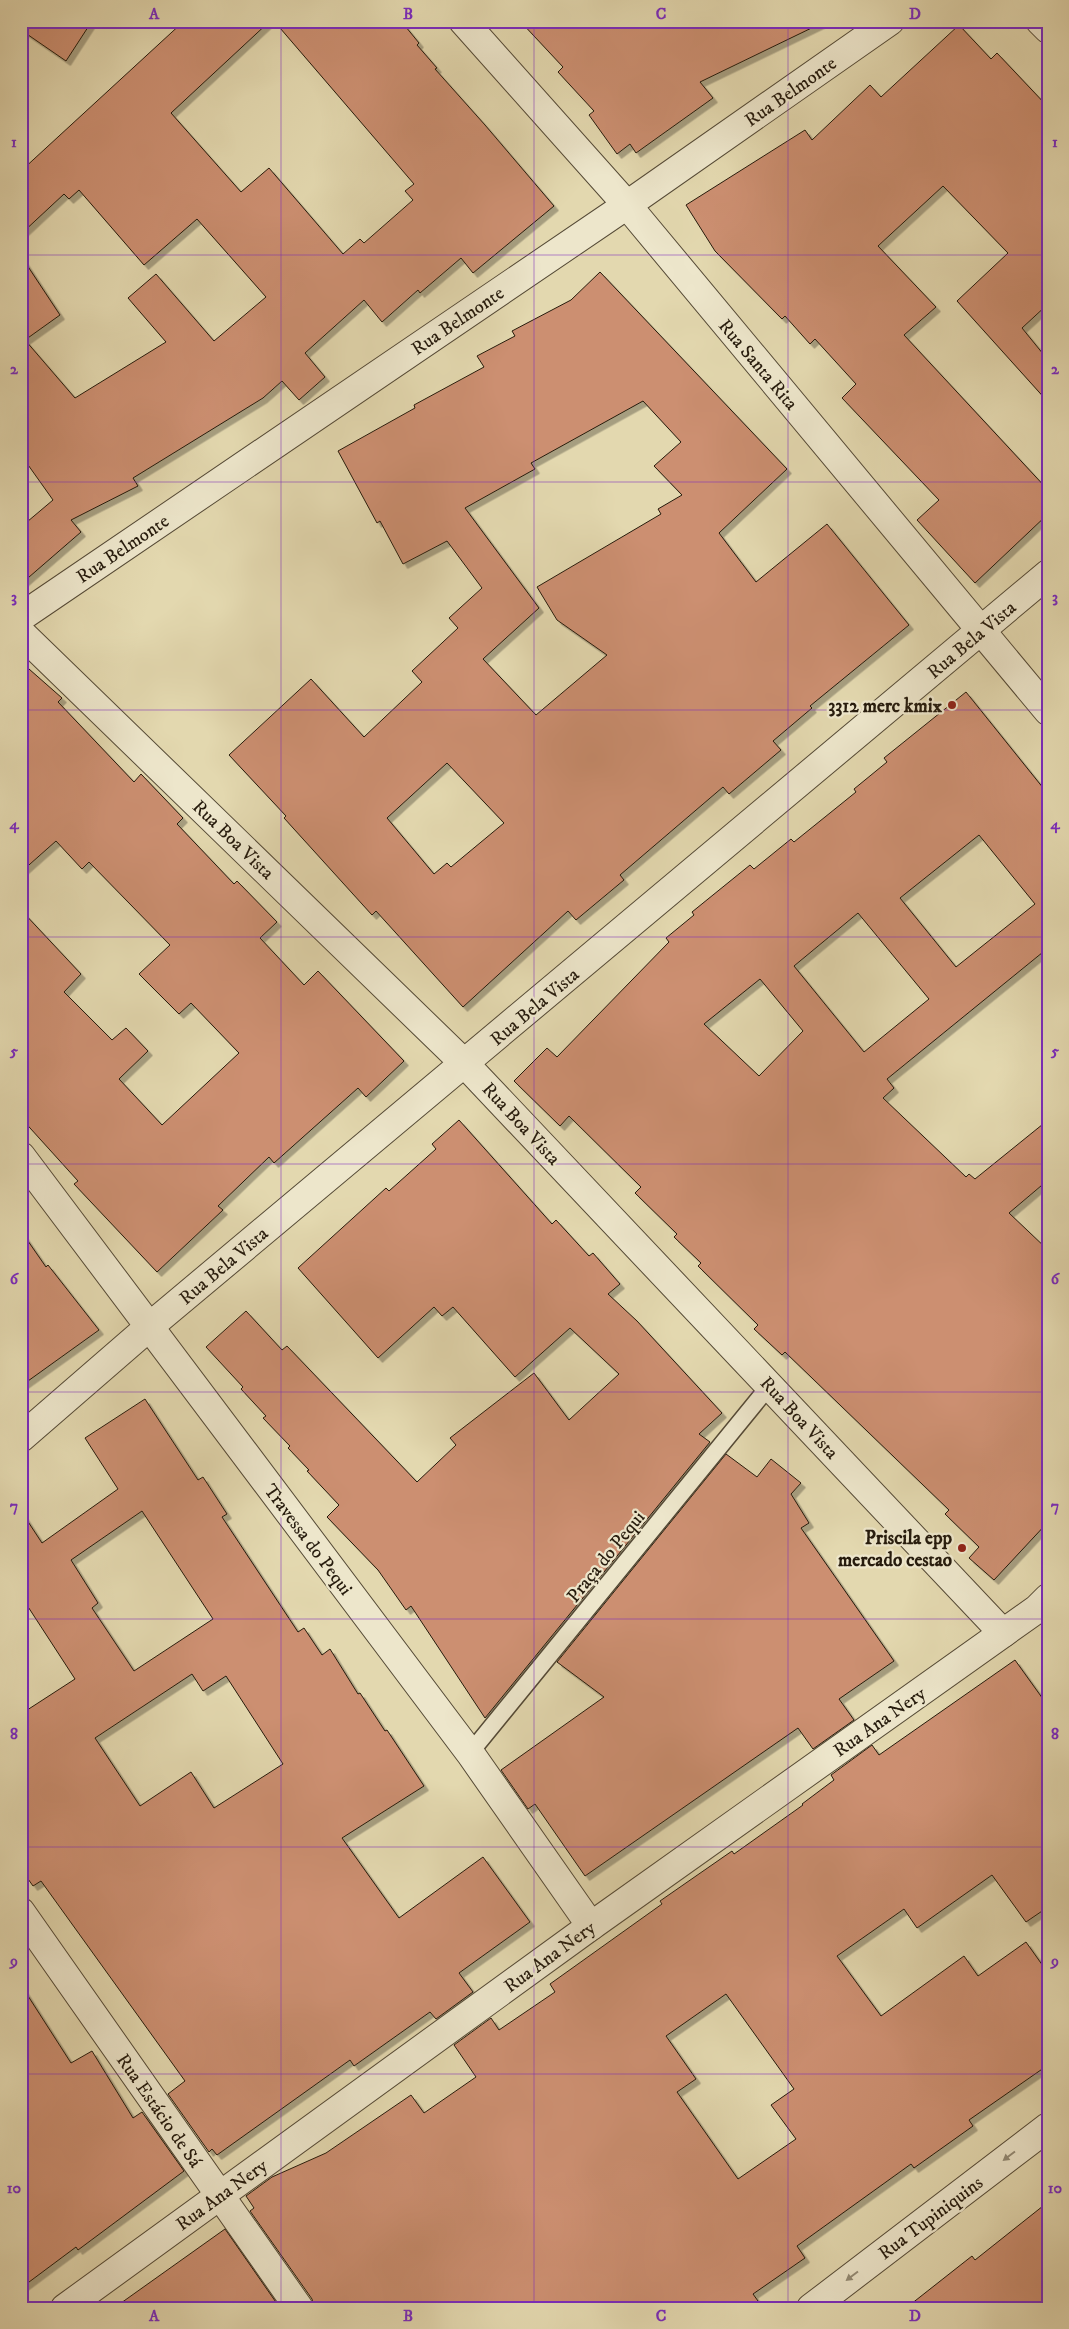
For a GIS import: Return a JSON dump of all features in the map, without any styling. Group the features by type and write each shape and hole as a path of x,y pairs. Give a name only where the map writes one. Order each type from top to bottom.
{"street":[{"name":"Rua Santa Rita","path":"464,21 626,205 1048,711"},
{"name":"Rua Belmonte","path":"21,617 626,205 890,21"},
{"path":"1040,21 1048,29"},
{"name":"Rua Bela Vista","path":"21,1438 149,1327 1048,574"},
{"name":"Rua Boa Vista","path":"21,633 465,1064 1003,1633"},
{"name":"Travessa do Pequi","path":"21,1156 470,1752 590,1926"},
{"name":"Rua Ana Nery","path":"65,2308 590,1926 1003,1633 1044,1610"},
{"name":"Rua Estácio de Sá","path":"21,1912 299,2308"},
{"name":"Rua Tupiniquins","path":"812,2308 1048,2126"}],"lane":[{"name":"Praça do Pequi","path":"470,1752 770,1385"}],"building":[{"path":"21,21 92,21 66,61 21,30"},
{"path":"184,21 270,21 171,113 241,192 269,168 343,254 360,239 364,243 413,200 405,191 414,184 274,21 401,21 419,43 417,45 437,68 435,69 554,206 473,273 461,258 420,293 418,290 382,322 364,300 305,353 325,377 299,400 282,381 263,398 133,478 138,486 71,520 81,532 21,584 21,527 53,500 21,455 21,256 60,315 25,340 75,398 166,342 128,298 156,274 214,341 266,297 197,219 144,265 79,190 69,199 64,194 21,234 21,171"},
{"path":"520,21 826,21 700,82 713,98 636,153 630,144 617,154 589,115 594,111 558,72 563,67"},
{"path":"959,25 991,59 997,53 1048,107 1048,304 1022,328 1048,360 1048,402 957,301 1008,253 943,186 878,246 936,307 904,335 1048,490 1048,514 975,583 917,520 939,500 842,398 856,384 815,339 810,344 785,316 782,319 715,251 686,205 805,130 812,140 870,85 881,97"},
{"path":"600,272 787,469 719,533 756,582 827,524 909,625 810,706 812,708 773,741 781,750 729,794 723,787 620,875 624,880 576,920 568,911 463,1007 376,911 372,915 284,818 286,816 229,755 311,679 364,737 422,682 412,671 458,628 449,618 482,588 447,541 403,564 380,521 377,523 338,451 415,408 414,405 484,367 477,356 515,336 512,331 571,300","holes":["643,401 681,442 654,466 682,495 658,509 661,514 537,587 557,620 607,655 536,715 483,659 539,608 465,508 535,469 531,463","447,763 504,823 451,867 447,863 434,874 387,818"]},
{"path":"21,662 62,698 58,702 134,782 141,774 183,818 177,824 234,884 237,881 277,922 260,938 304,985 318,971 404,1061 366,1097 358,1088 274,1163 269,1157 218,1206 223,1210 157,1272 74,1184 78,1181 21,1118 21,910 81,974 64,992 112,1040 126,1028 148,1051 119,1079 162,1125 239,1053 191,1003 179,1014 139,974 170,945 89,862 82,869 56,841 21,872"},
{"path":"966,692 1048,794 1048,948 887,1079 894,1088 883,1098 966,1177 969,1174 975,1179 1048,1120 1048,1180 1009,1213 1048,1250 1048,1522 994,1580 969,1558 979,1547 945,1514 949,1510 785,1352 782,1355 754,1329 758,1325 698,1266 701,1263 674,1237 677,1234 635,1193 641,1187 569,1116 560,1126 514,1081 547,1048 557,1057 669,942 666,938 694,915 692,912 750,865 754,869 791,839 794,842 856,792 854,789 887,762 884,758","holes":["979,835 1035,904 956,967 900,898","858,913 929,999 864,1052 794,966","760,979 803,1031 759,1076 704,1024"]},
{"path":"459,1120 552,1224 556,1220 589,1256 593,1253 620,1284 608,1294 637,1321 722,1413 699,1434 710,1442 485,1718 411,1606 406,1610 378,1570 327,1517 339,1505 307,1471 309,1470 288,1448 290,1446 263,1418 266,1416 241,1389 243,1387 206,1347 246,1311 282,1350 287,1346 417,1482 456,1445 450,1438 534,1373 569,1420 619,1374 570,1328 515,1377 453,1307 442,1316 434,1307 378,1358 298,1268 386,1188 389,1191 436,1149 432,1144"},
{"path":"21,1231 46,1267 48,1265 99,1330 21,1386"},
{"path":"145,1399 198,1480 203,1477 227,1514 222,1517 298,1632 304,1628 322,1655 330,1649 358,1694 360,1693 385,1731 387,1730 424,1786 342,1838 399,1918 483,1857 530,1922 459,1973 473,1992 436,2019 430,2012 354,2066 350,2060 217,2155 212,2149 209,2152 168,2094 185,2081 41,1881 33,1886 21,1869 21,1714 75,1679 21,1596 21,1511 42,1543 118,1489 85,1438","holes":["142,1511 213,1619 134,1671 92,1608 98,1603 71,1560","192,1674 203,1691 226,1676 283,1764 214,1808 191,1772 140,1806 95,1738"]},
{"path":"726,1454 757,1477 771,1459 801,1483 791,1494 809,1523 801,1528 894,1661 839,1699 854,1720 813,1749 798,1728 585,1876 535,1804 528,1809 501,1770 604,1697 557,1662"},
{"path":"1015,1660 1048,1706 1048,1907 1026,1922 992,1875 917,1928 904,1909 837,1956 881,2016 964,1956 978,1976 1026,1942 1048,1973 1048,2065 969,2120 973,2126 914,2168 911,2164 797,2246 805,2258 753,2294 763,2308 314,2308 312,2299 250,2211 254,2208 246,2196 272,2177 326,2153 411,2095 424,2113 476,2077 454,2045 491,2018 499,2030 555,1992 550,1984 662,1904 660,1901 732,1851 734,1854 803,1805 834,1780 831,1775 872,1745 879,1755","holes":["726,1994 794,2089 771,2105 796,2139 738,2179 677,2092 696,2079 666,2036"]},
{"path":"21,1985 71,2063 92,2051 133,2118 142,2112 184,2171 78,2250 76,2247 21,2288"},
{"path":"1048,2202 1048,2308 906,2308 972,2256 975,2260"},
{"path":"225,2229 280,2308 114,2308"}],"place":[{"name":"3312 merc kmix","path":"952,705"},
{"name":"Priscila epp mercado cestao","path":"962,1548"}]}
